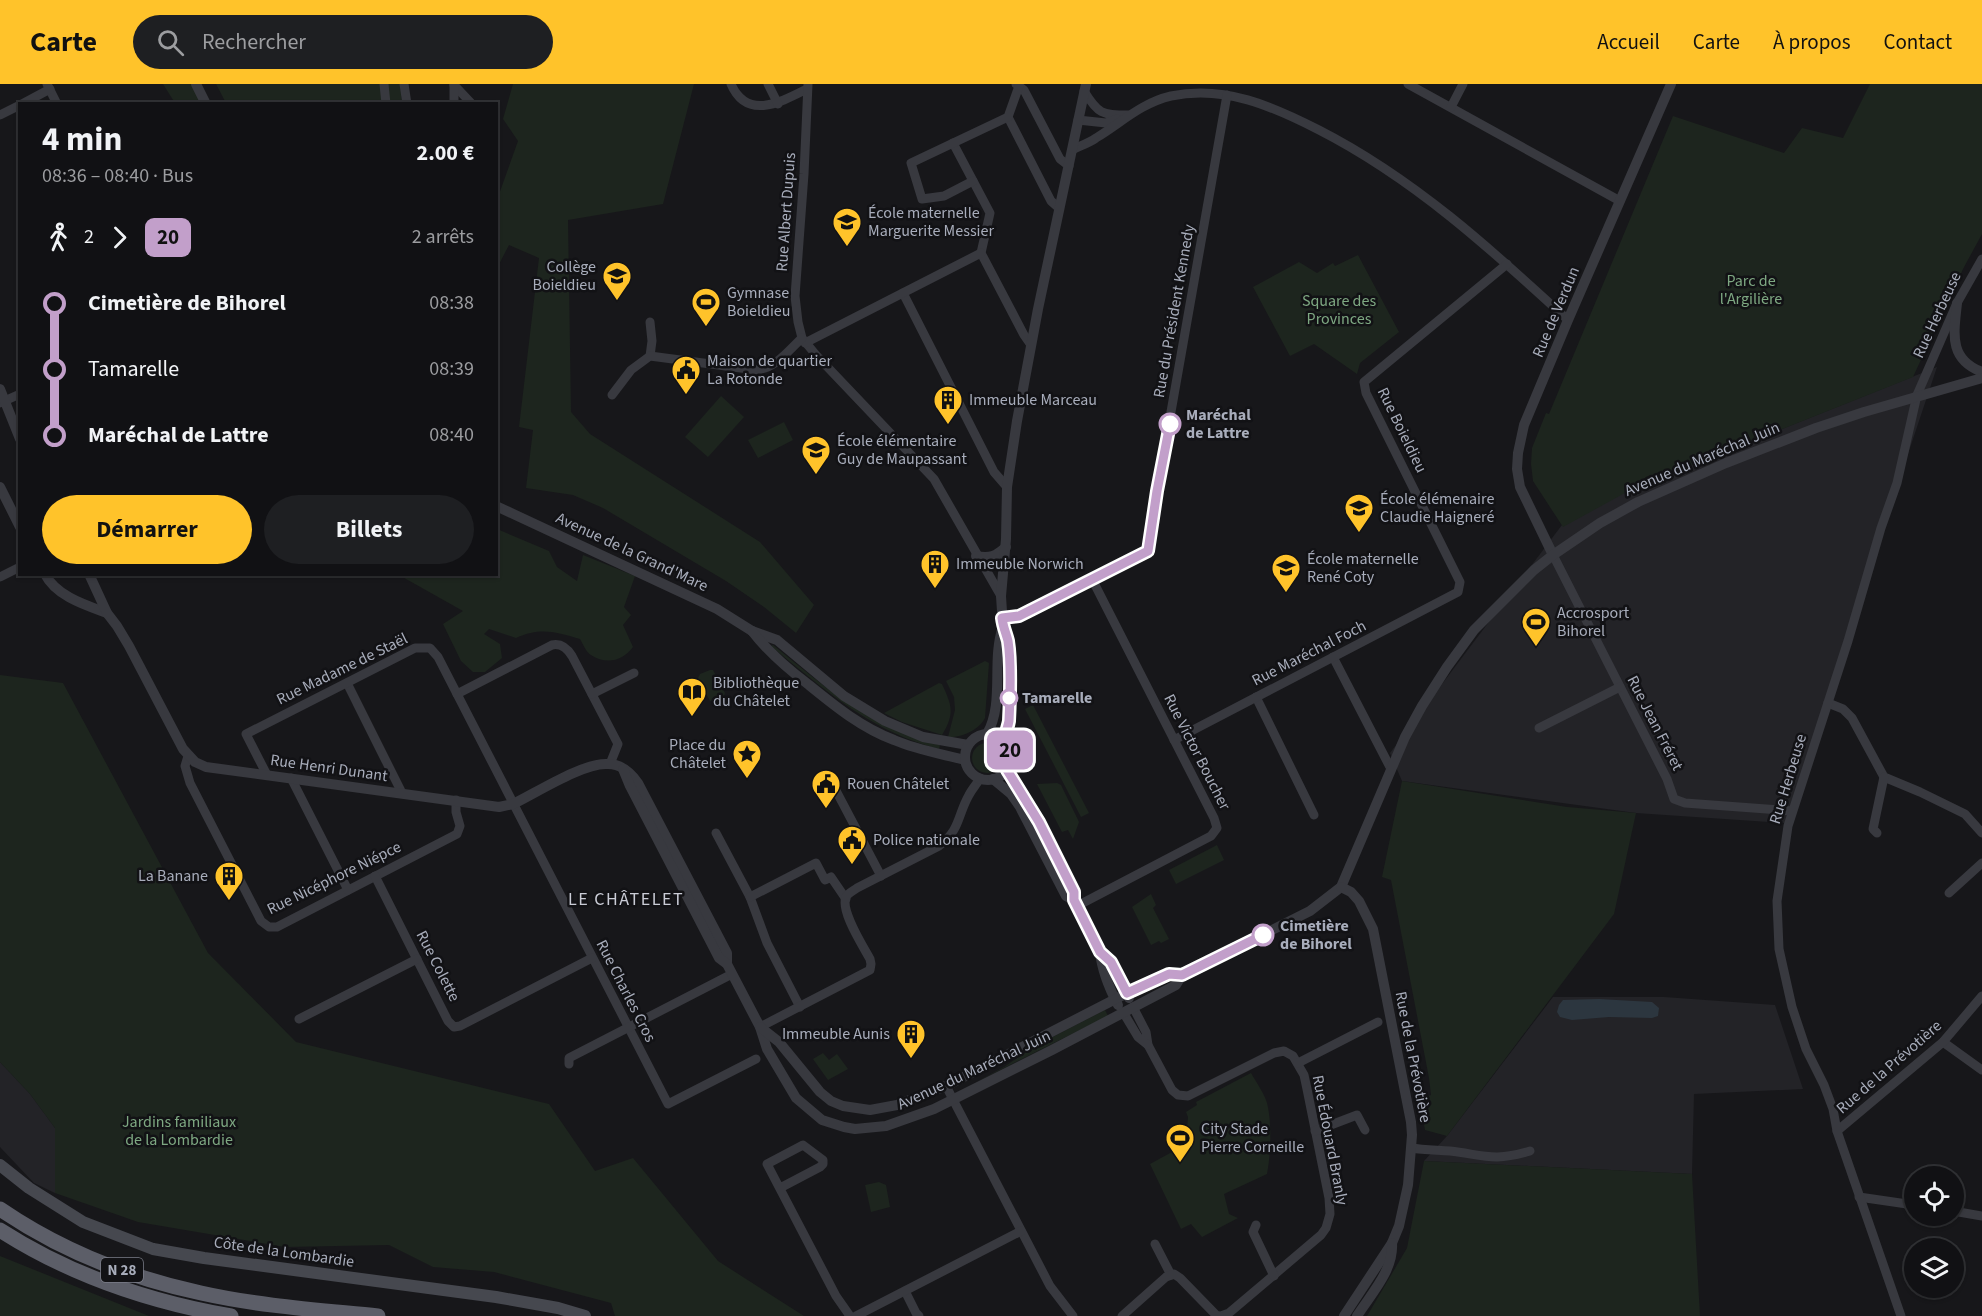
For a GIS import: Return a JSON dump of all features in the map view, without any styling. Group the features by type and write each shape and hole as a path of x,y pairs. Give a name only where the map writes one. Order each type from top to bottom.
{"highway":[{"name":"N 28","path":"0,1209 88,1256 135,1275 168,1285 254,1302 378,1316"},
{"name":"N 28","path":"0,1230 48,1258 114,1286 167,1303 231,1316"}],"main road":[{"name":"Côte de la Lombardie","path":"0,1165 29,1188 83,1222 153,1249 204,1258 496,1297 558,1308 585,1316"}],"street":[{"path":"196,84 205,102"},
{"path":"384,84 386,102"},
{"path":"404,84 407,102"},
{"path":"731,84 736,96 754,106 778,104 808,87"},
{"path":"768,84 778,104"},
{"path":"1408,84 1620,201"},
{"path":"1451,107 1463,84"},
{"name":"Rue de Verdun","path":"1553,555 1520,488 1517,469 1518,453 1524,425 1671,84"},
{"path":"454,85 454,102"},
{"path":"454,85 470,102"},
{"path":"1059,208 1051,201 1008,117 1017,85 1024,90 1060,159 1069,166"},
{"path":"24,102 48,87 56,102"},
{"name":"Rue Albert Dupuis","path":"804,340 798,322 795,296 808,87"},
{"path":"1085,88 1098,111 1107,115 1128,115"},
{"path":"1005,740 1009,721 1008,640 1003,623 1001,596 1006,547 1008,487 1031,345 1085,88"},
{"path":"1072,150 1096,138 1128,115 1154,101 1200,93 1250,100 1281,111 1348,144 1419,192 1507,264 1568,320"},
{"name":"Rue du Président Kennedy","path":"1003,623 1148,551 1227,95"},
{"path":"0,115 18,106"},
{"path":"1078,120 1106,123 1128,115"},
{"path":"973,181 944,196 922,199 911,163 1008,117"},
{"path":"953,143 990,213 981,253 1031,345"},
{"path":"612,395 631,370 650,356 756,370 766,369 804,340 981,253"},
{"name":"Rue Herbeuse","path":"1901,1316 1837,1131 1833,1109 1824,1084 1806,1049 1792,1007 1779,949 1777,901 1792,811 1897,483 1917,395 1957,303 1982,259"},
{"name":"Rue Boieldieu","path":"1458,592 1460,582 1366,393 1364,382 1507,264"},
{"path":"903,293 994,472 1008,487"},
{"path":"1957,303 1954,341 1960,355 1971,367 1982,372"},
{"path":"650,322 652,340 650,356"},
{"path":"804,340 927,471 940,488 1001,596"},
{"name":"Avenue du Maréchal Juin","path":"760,1027 779,1042 819,1092 831,1101 843,1106 870,1110 885,1108 946,1086 1127,993 1169,974 1182,975 1310,911 1341,887 1405,737 1447,667 1474,630 1534,570 1600,523 1682,481 1816,428 1917,395 1982,378"},
{"path":"0,389 3,402 18,435"},
{"path":"3,402 18,395"},
{"path":"0,486 18,523"},
{"name":"Avenue de la Grand'Mare","path":"498,507 717,609 752,631 777,640 844,696 885,721 923,736 968,745"},
{"path":"976,555 988,558 995,556 1006,547"},
{"name":"Rue Jean Fréret","path":"1553,555 1667,779 1674,799 1685,803 1792,811"},
{"path":"0,577 18,568"},
{"path":"46,576 48,582 58,590 107,613"},
{"path":"90,576 107,613 123,636 188,756"},
{"name":"Rue Victor Boucher","path":"1076,903 1211,836 1217,828 1214,818 1092,579"},
{"name":"Rue Maréchal Foch","path":"1174,740 1458,592"},
{"path":"987,734 995,711 998,641 1003,623"},
{"name":"Avenue de la Grand'Mare","path":"752,631 765,648 793,672 866,728 896,741 965,760"},
{"path":"457,694 555,644 565,647 570,652 618,744 610,764 629,772 639,783 727,953 730,969 760,1027 866,973 871,968 870,959 847,914 846,899 831,877 825,880 816,863 750,897"},
{"name":"Rue Madame de Staël","path":"267,775 246,734 415,648 426,647 434,650 513,804"},
{"path":"1333,657 1390,769"},
{"path":"592,694 634,673"},
{"path":"347,683 402,793"},
{"path":"1539,728 1620,687"},
{"path":"1256,698 1314,815"},
{"path":"1828,703 1843,709 1852,718 1884,777 1965,814 1982,833"},
{"path":"987,734 1005,740 1011,751 1011,757 1004,774 993,779 980,778 970,771 965,760 968,745 975,738 987,734"},
{"name":"Rue Henri Dunant","path":"188,756 206,767 234,772 499,807 513,804 583,769 598,764 610,764"},
{"name":"Rue Nicéphore Niépce","path":"188,756 185,766 190,783 264,925 269,927 277,927 458,834 460,826 455,808 456,800"},
{"path":"1007,770 1039,822 1074,892 1076,903 1100,952 1111,962 1146,1032 1148,1045 1175,1094 1188,1096 1260,1059 1279,1052 1289,1053 1298,1063 1378,1022"},
{"path":"1877,833 1873,829 1884,777"},
{"path":"291,778 348,890"},
{"path":"846,899 851,892 939,846 948,839 957,827 969,794 980,778"},
{"path":"993,779 1011,794 1020,807 1066,896 1076,903"},
{"path":"832,783 880,876"},
{"name":"Rue Charles Cros","path":"513,804 668,1104 756,1059"},
{"path":"716,833 750,897 767,943 800,1007"},
{"path":"1949,893 1982,863"},
{"name":"Rue Colette","path":"375,876 451,1025 457,1027 592,958"},
{"name":"Rue de la Prévotière","path":"1341,887 1351,892 1359,901 1373,928 1412,1122 1404,1205 1392,1243 1344,1316"},
{"path":"1100,952 1101,966 1115,999 1138,1037 1148,1045"},
{"path":"299,1019 417,958"},
{"path":"569,1064 569,1058 628,1028 730,969"},
{"name":"Avenue du Maréchal Juin","path":"760,1027 767,1049 796,1098 814,1115 831,1123 855,1129 875,1128 918,1115 953,1100 1176,985 1182,975"},
{"name":"Rue de la Prévotière","path":"1837,1131 1943,1042 1982,996"},
{"path":"1943,1042 1982,1070"},
{"name":"Rue Édouard Branly","path":"1155,1244 1171,1275 1177,1275 1218,1316 1229,1313 1314,1243 1328,1222 1330,1207 1304,1075 1298,1063"},
{"path":"946,1086 1050,1286 1073,1316"},
{"path":"1315,1131 1357,1115 1365,1130"},
{"path":"780,1188 820,1167 824,1164 823,1160 803,1145 767,1164 836,1296 850,1316"},
{"path":"1411,1148 1450,1151 1485,1158 1510,1157 1530,1151"},
{"path":"1859,1197 1904,1204"},
{"path":"1964,1213 1982,1216"},
{"path":"1256,1225 1253,1232 1274,1276"},
{"path":"856,1316 1021,1232"},
{"name":"Rue de la Prévotière","path":"1357,1316 1388,1268 1393,1256 1392,1243"},
{"path":"1122,1316 1171,1275"},
{"path":"905,1292 915,1315"}],"shaded area":[{"path":"1937,367 1785,823 1636,813 1402,781 1390,753 1571,513"},
{"path":"1553,997 1664,997 1775,1005 1803,1089 1694,1094 1692,1174 1424,1161 1447,1136"},
{"path":"1599,999 1652,1002 1659,1008 1658,1016 1572,1020 1560,1017 1557,1012 1563,1000"},
{"path":"0,1062 30,1094 55,1128 55,1193 34,1183 0,1147"}],"green space":[{"path":"163,84 192,84 201,102 174,102"},
{"path":"216,84 400,84 402,102 225,102"},
{"path":"513,84 694,84 663,204 568,220 571,412 590,434 760,542 814,605 796,633 726,581 603,508 573,495 526,488 533,430 519,427 539,258 509,245 498,266 498,197 518,141 503,119"},
{"name":"Parc de l'Argilière","path":"1870,84 1982,84 1982,234 1963,269 1913,377 1634,488 1563,527 1533,481 1532,448 1546,413 1549,414 1673,116 1784,153 1802,128 1843,138"},
{"name":"Square des Provinces","path":"1358,255 1399,332 1360,363 1357,374 1314,344 1290,356 1253,287 1299,262 1317,273 1333,263 1335,266"},
{"path":"721,396 744,417 708,457 685,437"},
{"path":"784,422 793,440 758,458 748,440"},
{"path":"498,529 549,551 557,567 577,581 583,555 635,576 624,607 631,615 623,625 633,647 624,656 614,660 602,660 589,654 580,639 571,636 541,632 516,638 489,629 484,634 500,644 502,658 485,672 473,672 461,661 443,624 463,611 401,576 498,576"},
{"path":"773,645 850,705 891,728 940,745 939,749 895,733 856,712 801,671 771,646"},
{"path":"985,661 989,663 985,718 979,726 969,732 948,737 955,710 954,697 946,681"},
{"path":"713,670 725,693 724,696 713,701 710,701 698,678 700,674"},
{"name":"Jardins familiaux de la Lombardie","path":"0,675 63,683 208,953 296,1042 549,1104 595,1171 633,1158 718,1261 804,1316 615,1316 611,1303 494,1272 433,1267 389,1245 285,1247 138,1222 55,1193 55,1128 30,1094 0,1062"},
{"path":"939,683 942,684 951,710 949,721 942,735 902,722 884,713"},
{"path":"1033,705 1089,813 1081,817 1025,709"},
{"path":"987,743 998,747 1002,758 998,769 987,773 976,769 972,758 976,747"},
{"path":"1402,781 1567,807 1636,813 1614,914 1447,1136 1425,1130 1419,1099 1431,1095 1429,1078 1391,880 1382,877"},
{"path":"1057,783 1061,785 1079,822 1073,839 1068,830 1062,832 1037,784"},
{"path":"1217,845 1224,860 1176,884 1169,870"},
{"path":"1151,894 1156,905 1153,908 1169,939 1151,945 1132,907"},
{"path":"1105,1010 1108,1016 974,1083 1004,1067 1035,1046"},
{"path":"823,1053 829,1060 837,1054 848,1069 828,1080 813,1059"},
{"path":"1251,1073 1264,1095 1269,1111 1270,1138 1267,1174 1224,1194 1229,1214 1238,1218 1202,1237 1191,1224 1181,1229 1150,1164 1183,1146 1178,1136 1187,1128 1186,1112 1197,1105 1196,1102"},
{"path":"1424,1161 1692,1174 1700,1316 1367,1316 1407,1248"},
{"path":"879,1182 886,1185 890,1207 871,1212 865,1185"},
{"path":"0,1256 149,1316 0,1316"}],"bus line":[{"name":"20","path":"1170,424 1148,551 1019,616 1002,618 1008,640 1009,721 1005,740 1011,751 1011,757 1007,770 1039,822 1074,892 1074,900 1100,952 1111,962 1127,993 1169,974 1182,975 1263,935"}],"place":[{"name":"École maternelle Marguerite Messier","path":"847,248"},
{"name":"Collège Boieldieu","path":"617,302"},
{"name":"Gymnase Boieldieu","path":"706,328"},
{"name":"Maison de quartier La Rotonde","path":"686,396"},
{"name":"Maréchal de Lattre","path":"1170,424"},
{"name":"Immeuble Marceau","path":"948,426"},
{"name":"École élémentaire Guy de Maupassant","path":"816,476"},
{"name":"École élémenaire Claudie Haigneré","path":"1359,534"},
{"name":"Immeuble Norwich","path":"935,590"},
{"name":"École maternelle René Coty","path":"1286,594"},
{"name":"Accrosport Bihorel","path":"1536,648"},
{"name":"Tamarelle","path":"1009,698"},
{"name":"Bibliothèque du Châtelet","path":"692,718"},
{"name":"Place du Châtelet","path":"747,780"},
{"name":"Rouen Châtelet","path":"826,810"},
{"name":"Police nationale","path":"852,866"},
{"name":"La Banane","path":"229,902"},
{"name":"Cimetière de Bihorel","path":"1263,935"},
{"name":"Immeuble Aunis","path":"911,1060"},
{"name":"City Stade Pierre Corneille","path":"1180,1164"}],"district":[{"name":"LE CHÂTELET","path":"626,899"}]}
